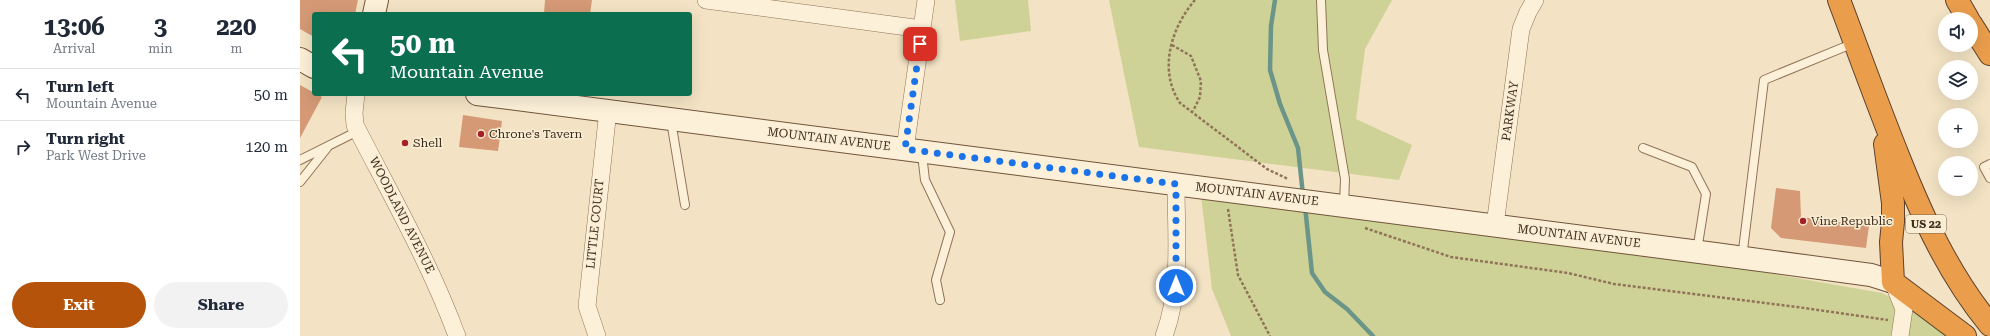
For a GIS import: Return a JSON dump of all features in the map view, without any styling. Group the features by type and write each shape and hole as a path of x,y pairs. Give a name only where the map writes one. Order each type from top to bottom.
{"highway":[{"name":"US 22","path":"1839,0 1881,113 1924,220 1974,305 1990,325"},
{"path":"1957,0 1964,12"},
{"path":"1978,35 1990,54"},
{"path":"1881,113 1893,203 1891,242 1893,282 1965,336"}],"street":[{"path":"374,12 377,0"},
{"path":"706,0 730,2 922,29"},
{"path":"913,150 922,29 926,0"},
{"name":"PARKWAY","path":"1495,225 1521,29 1535,0"},
{"path":"300,59 312,66"},
{"name":"WOODLAND AVENUE","path":"356,96 354,119 358,131 421,250 443,298 458,336"},
{"name":"MOUNTAIN AVENUE","path":"494,96 1176,184 1287,189 1334,204 1871,275 1893,282"},
{"name":"LITTLE COURT","path":"597,336 587,306 608,110"},
{"path":"1164,336 1172,309 1176,286 1176,184"},
{"path":"1893,282 1904,309 1901,329"}],"lane":[{"path":"1321,0 1323,50 1345,179 1334,204"},
{"path":"1742,258 1764,80 1855,43"},
{"path":"670,118 685,205"},
{"path":"300,160 358,131"},
{"path":"300,182 329,146"},
{"path":"1643,148 1692,167 1706,194 1697,251"},
{"path":"913,150 925,180 950,232 936,280 940,300"},
{"path":"1990,164 1984,167 1990,178"}],"path":[{"path":"1195,0 1182,16 1172,45 1169,62 1169,77 1173,92 1180,103 1193,111 1267,169 1287,189"},
{"path":"1172,45 1191,56 1201,81 1200,97 1193,111"},
{"path":"1228,208 1238,275 1270,336"},
{"path":"1358,226 1451,257 1568,273 1614,284 1797,307 1901,329"}],"green space":[{"path":"955,0 1028,0 1031,31 960,41"},
{"path":"1109,0 1392,0 1365,49 1356,119 1412,145 1399,180 1139,147"},
{"path":"1200,187 1495,225 1882,293 1955,328 1965,336 1231,336 1212,289"}],"building":[{"path":"300,0 358,0 355,12 312,12 312,36 300,29"},
{"path":"545,0 592,0 590,12 544,12"},
{"path":"300,85 312,92 312,96 322,97 300,138"},
{"name":"Chrone's Tavern","path":"463,115 502,121 498,151 459,147"},
{"name":"Vine Republic","path":"1776,188 1800,191 1801,217 1869,226 1866,248 1781,238 1771,228"}],"waterway":[{"path":"1275,0 1271,26 1270,70 1280,104 1298,148 1303,195"},
{"path":"1305,206 1312,273 1325,292 1347,309 1373,336"}],"place":[{"name":"Chrone's Tavern","path":"481,134"},
{"name":"Shell","path":"405,143"},
{"name":"Vine Republic","path":"1803,221"}],"route":[{"path":"920,44 905,149 1176,184 1176,286"}]}
